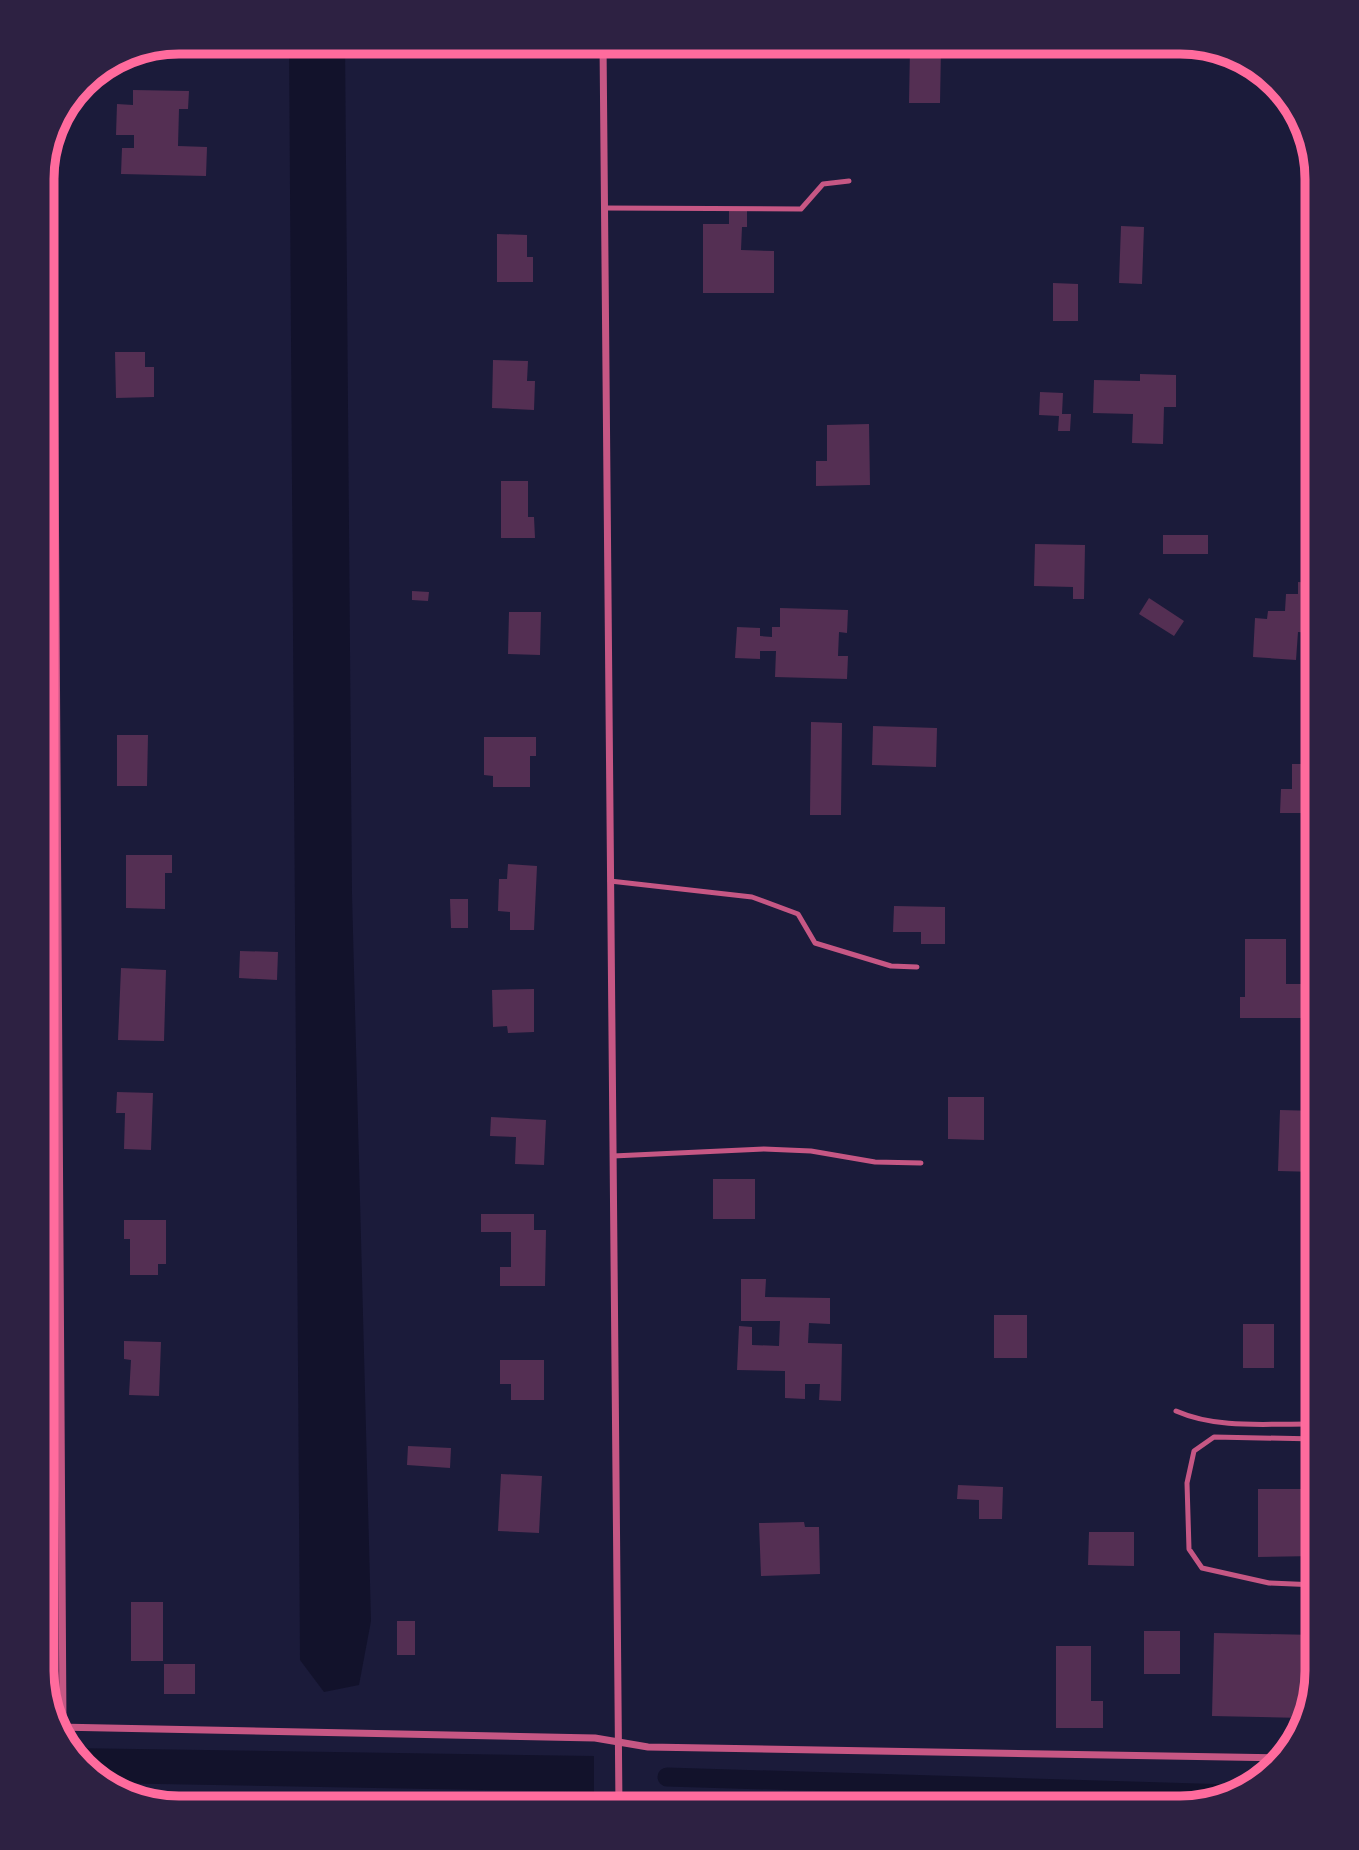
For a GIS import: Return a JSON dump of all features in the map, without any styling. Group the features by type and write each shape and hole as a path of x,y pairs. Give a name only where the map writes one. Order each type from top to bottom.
{"street":[{"path":"603,55 619,1795"},
{"path":"55,531 60,1706"},
{"path":"68,1727 581,1738 661,1747 1269,1758"}],"lane":[{"path":"604,208 801,209 823,184 849,181"},
{"path":"610,881 752,897 798,914 815,943 891,966 917,967"},
{"path":"613,1156 765,1149 811,1151 875,1162 920,1163"},
{"path":"1177,1411 1190,1417 1225,1423 1305,1424"},
{"path":"1305,1439 1214,1437 1194,1451 1187,1483 1189,1549 1202,1568 1269,1583 1305,1584"}],"shaded area":[{"path":"289,55 345,55 352,894 371,1621 359,1685 324,1692 300,1660"},
{"path":"81,1748 594,1756 594,1792 125,1783 97,1765"}],"building":[{"path":"910,55 941,55 940,103 909,103"},
{"path":"133,90 189,91 188,109 179,109 178,146 207,147 206,176 121,174 122,148 134,148 134,135 116,135 117,104 133,105"},
{"path":"729,209 747,209 747,227 742,227 741,250 774,251 774,293 703,293 703,224 729,224"},
{"path":"1121,226 1144,227 1142,284 1119,283"},
{"path":"497,234 527,235 527,257 533,257 533,282 497,282"},
{"path":"1053,283 1078,284 1078,321 1053,321"},
{"path":"115,352 145,352 145,367 154,367 154,397 116,398"},
{"path":"493,360 528,361 527,381 535,381 534,410 492,408"},
{"path":"1140,374 1176,375 1176,407 1164,407 1163,444 1132,443 1133,414 1093,413 1094,380 1140,381"},
{"path":"1040,392 1063,393 1062,414 1071,414 1070,431 1058,431 1059,416 1039,415"},
{"path":"869,424 870,485 816,486 816,461 827,461 827,425"},
{"path":"501,481 528,481 528,517 534,517 535,538 501,538"},
{"path":"1163,535 1208,535 1208,554 1163,554"},
{"path":"1035,544 1085,545 1084,599 1073,599 1073,587 1034,586"},
{"path":"1298,582 1305,582 1305,633 1298,632 1296,660 1253,657 1255,618 1267,619 1268,611 1285,611 1286,594 1298,594"},
{"path":"412,591 429,592 428,601 412,600"},
{"path":"1149,598 1184,621 1174,636 1139,614"},
{"path":"780,608 848,610 847,633 839,632 838,656 848,656 847,679 775,677 776,651 760,651 760,659 735,658 737,627 760,628 760,636 772,637 772,627 780,627"},
{"path":"509,612 541,612 540,655 508,654"},
{"path":"811,722 842,723 841,815 810,815"},
{"path":"873,726 937,728 936,767 872,765"},
{"path":"117,735 148,735 147,786 117,786"},
{"path":"484,737 536,737 536,756 530,756 530,787 493,787 493,776 484,775"},
{"path":"1292,764 1305,764 1305,813 1280,813 1281,789 1292,789"},
{"path":"126,855 172,855 172,873 165,873 165,909 126,908"},
{"path":"508,864 537,866 534,930 510,930 510,912 498,911 499,879 507,879"},
{"path":"450,899 468,899 468,928 451,928"},
{"path":"894,906 945,907 945,944 921,944 921,932 893,932"},
{"path":"1245,939 1286,939 1286,984 1305,984 1305,1018 1240,1018 1240,997 1245,997"},
{"path":"240,951 278,952 277,980 239,978"},
{"path":"121,968 166,970 164,1041 118,1040"},
{"path":"534,989 534,1032 508,1033 507,1026 493,1027 492,990"},
{"path":"117,1092 153,1093 151,1150 124,1149 125,1113 116,1113"},
{"path":"948,1097 984,1097 984,1140 948,1139"},
{"path":"1280,1110 1305,1111 1305,1172 1278,1171"},
{"path":"491,1117 546,1120 544,1165 515,1164 516,1137 490,1136"},
{"path":"713,1179 755,1179 755,1219 713,1219"},
{"path":"481,1214 534,1214 534,1230 546,1230 545,1286 500,1286 500,1267 511,1267 511,1232 481,1232"},
{"path":"124,1220 166,1220 166,1264 158,1264 158,1275 130,1275 130,1239 124,1239"},
{"path":"741,1279 766,1279 765,1297 830,1298 830,1324 809,1323 808,1343 842,1344 841,1401 819,1400 820,1384 805,1384 805,1399 785,1398 785,1371 737,1370 739,1326 752,1327 752,1345 779,1346 780,1321 741,1321"},
{"path":"994,1315 1027,1315 1027,1358 994,1358"},
{"path":"1243,1324 1274,1324 1274,1368 1243,1368"},
{"path":"124,1341 161,1342 159,1396 129,1395 131,1360 124,1359"},
{"path":"500,1360 544,1360 544,1400 511,1400 511,1384 500,1384"},
{"path":"408,1446 451,1448 450,1468 407,1465"},
{"path":"501,1474 542,1476 539,1533 498,1531"},
{"path":"958,1485 1003,1487 1002,1519 979,1519 979,1500 957,1499"},
{"path":"1258,1489 1305,1489 1305,1556 1258,1557"},
{"path":"804,1522 805,1527 819,1527 820,1574 761,1576 759,1523"},
{"path":"1089,1532 1134,1532 1134,1566 1088,1565"},
{"path":"131,1602 163,1602 163,1661 131,1661"},
{"path":"397,1621 415,1621 415,1655 397,1655"},
{"path":"1144,1631 1180,1631 1180,1674 1144,1674"},
{"path":"1214,1633 1305,1635 1304,1687 1295,1718 1212,1716"},
{"path":"1056,1646 1091,1646 1091,1701 1103,1701 1103,1728 1056,1728"},
{"path":"164,1664 195,1664 195,1694 164,1694"}],"waterway":[{"path":"667,1777 1203,1793"}]}
